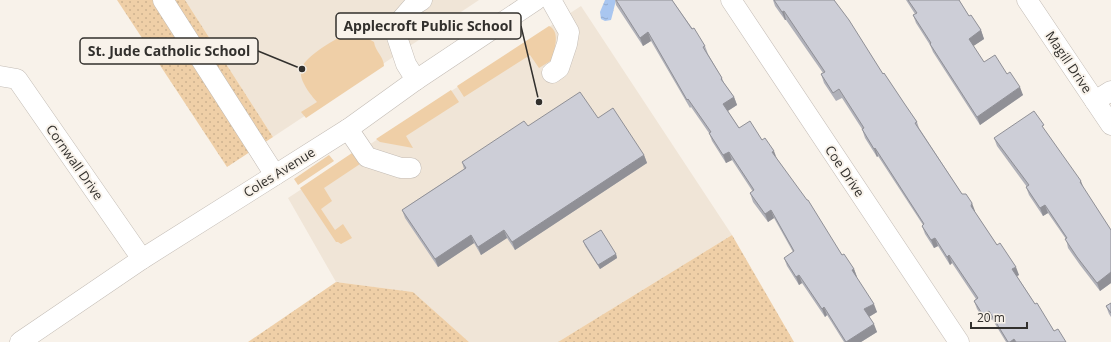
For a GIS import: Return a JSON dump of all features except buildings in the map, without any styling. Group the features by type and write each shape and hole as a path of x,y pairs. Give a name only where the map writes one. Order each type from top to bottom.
{"street":[{"path":"163,0 275,174"},
{"path":"416,80 406,64 394,28 414,5 422,0"},
{"name":"Coles Avenue","path":"20,342 142,259 348,129 416,80 536,0"},
{"path":"551,0 569,32 567,44 559,68 552,73"},
{"name":"Coe Drive","path":"731,0 959,342"},
{"name":"Magill Drive","path":"1027,0 1103,96 1111,125"},
{"name":"Cornwall Drive","path":"0,76 17,79 142,259"},
{"path":"348,129 367,156 401,168 411,168"}],"shaded area":[{"path":"117,0 185,0 273,137 227,167"},
{"path":"185,0 479,0 273,137"},
{"path":"581,6 732,235 558,342 469,342 413,292 336,282 288,198"},
{"path":"549,26 553,29 556,36 552,60 539,68 530,55 464,97 457,86"},
{"path":"350,32 362,35 374,42 383,60 384,66 306,118 301,112 317,102 306,88 302,79 301,70 303,65 314,53 337,38"},
{"path":"451,90 459,102 406,136 413,148 380,142 376,139"},
{"path":"355,151 363,162 324,188 332,201 321,209 335,230 343,224 352,238 341,244 336,242 300,188"},
{"path":"329,155 334,161 298,185 294,179"},
{"path":"732,235 794,342 558,342"},
{"path":"336,282 413,292 469,342 248,342"}],"water":[{"path":"605,0 616,0 611,20 605,21 601,19 600,12"}],"place":[{"name":"St. Jude Catholic School","path":"302,69"},
{"name":"Applecroft Public School","path":"539,102"}]}
